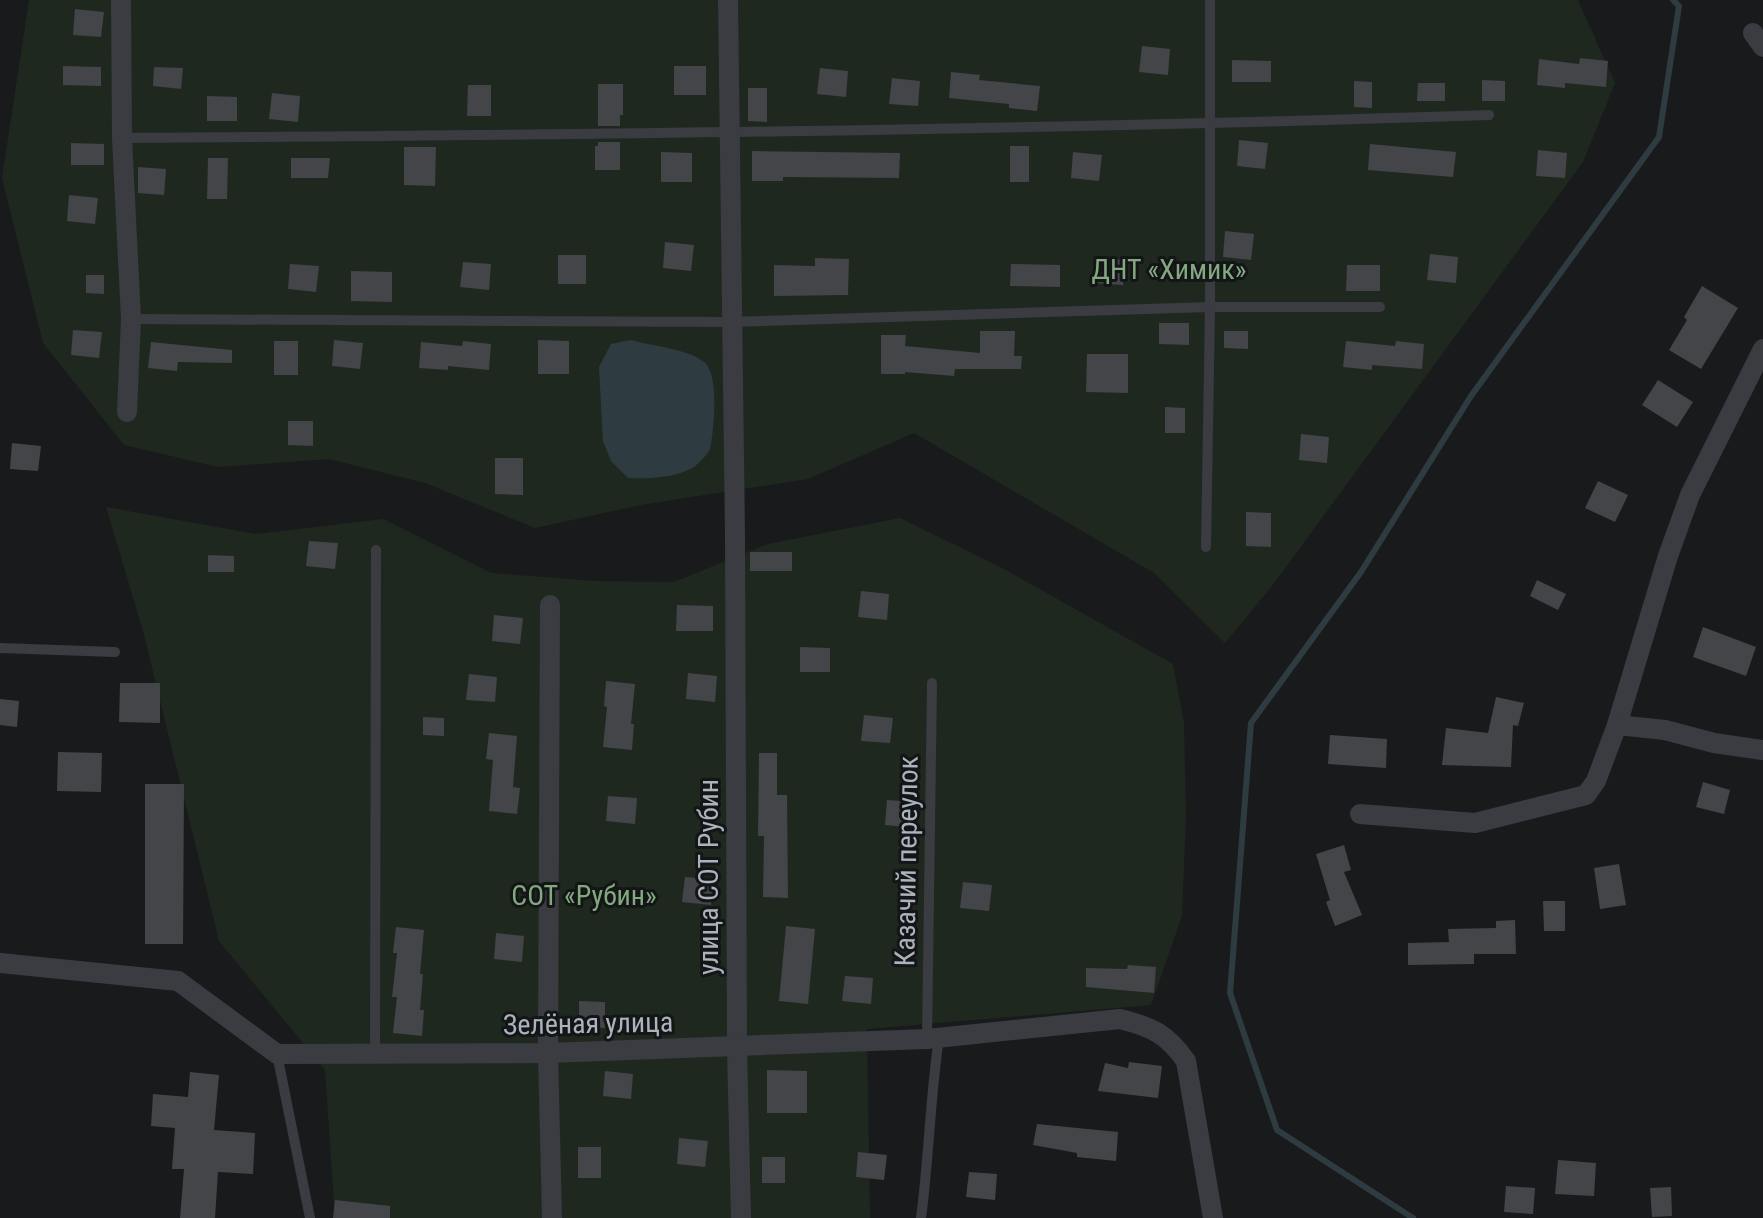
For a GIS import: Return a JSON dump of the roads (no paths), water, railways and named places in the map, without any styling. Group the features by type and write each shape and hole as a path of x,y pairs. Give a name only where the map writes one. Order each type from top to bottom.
{"street":[{"path":"121,0 122,138 131,319 127,412"},
{"name":"улица СОТ Рубин","path":"728,0 741,1218"},
{"path":"1360,814 1475,823 1586,795 1596,781 1617,725 1668,556 1690,495 1763,349"},
{"path":"550,605 548,1053 552,1218"},
{"path":"1617,725 1665,730 1714,743 1763,750"},
{"path":"0,963 178,981 277,1054"},
{"name":"Зелёная улица","path":"277,1054 548,1053 737,1047 933,1038 1120,1019 1148,1026 1172,1042 1186,1061 1213,1218"}],"lane":[{"path":"1206,547 1210,0"},
{"path":"122,138 731,134 1489,115"},
{"path":"131,319 730,322 1210,307 1380,307"},
{"path":"375,1054 376,550"},
{"path":"0,648 115,652"},
{"name":"Казачий переулок","path":"921,1218 928,1163 933,1038 932,683"},
{"path":"277,1054 310,1218"}],"waterway":[{"path":"1413,1218 1277,1130 1230,993 1251,723 1361,572 1471,396 1659,137 1679,6 1673,0"}],"park label":[{"name":"ДНТ «Химик»","path":"1169,269"},
{"name":"СОТ «Рубин»","path":"584,895"}]}
